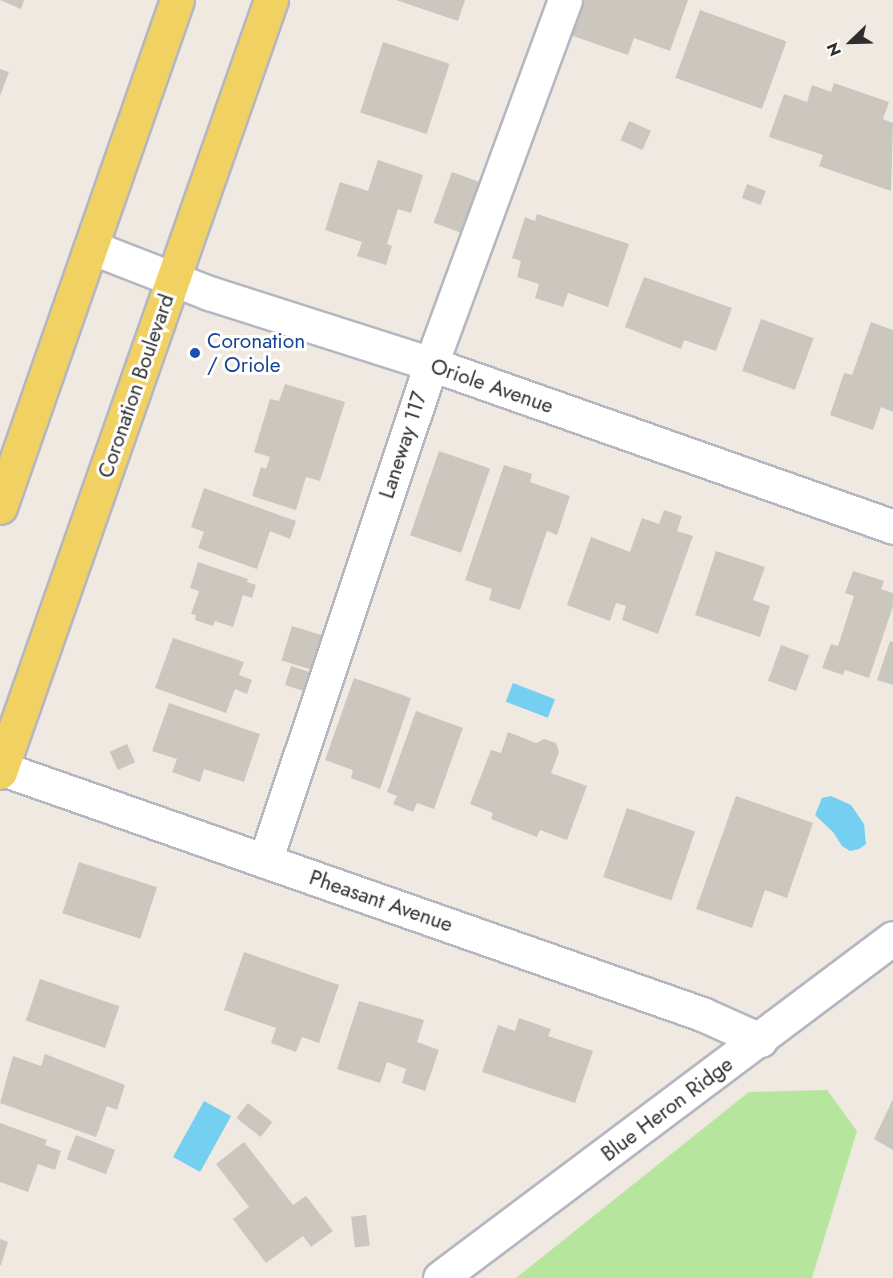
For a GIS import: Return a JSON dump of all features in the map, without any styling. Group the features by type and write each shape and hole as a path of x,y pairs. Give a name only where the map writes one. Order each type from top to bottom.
{"main road":[{"path":"0,507 177,0"},
{"name":"Coronation Boulevard","path":"0,770 271,0"}],"street":[{"name":"Laneway 117","path":"265,861 430,364 566,0"},
{"name":"Oriole Avenue","path":"91,247 173,280 430,364 893,526"},
{"name":"Pheasant Avenue","path":"0,770 702,1014 760,1040"},
{"name":"Blue Heron Ridge","path":"440,1278 893,938"}],"green space":[{"path":"827,1090 857,1131 812,1278 516,1278 749,1092"}],"water":[{"path":"513,683 555,699 548,718 506,702"},
{"path":"831,796 851,805 864,824 866,844 859,849 850,851 842,846 833,832 815,815 822,798"},
{"path":"204,1101 231,1116 200,1172 173,1157"}],"building":[{"path":"0,0 24,0 21,9"},
{"path":"396,0 465,0 458,21"},
{"path":"582,0 688,0 670,51 634,38 628,55 570,35"},
{"path":"700,10 786,41 762,109 675,78"},
{"path":"383,42 450,64 427,134 360,112"},
{"path":"0,69 9,72 0,96"},
{"path":"834,83 889,102 883,119 893,123 891,191 819,166 823,155 769,137 784,94 807,102 812,85 831,92"},
{"path":"629,121 651,131 642,150 620,140"},
{"path":"378,160 423,175 411,213 398,209 387,244 392,246 386,265 357,256 362,242 325,230 340,182 368,191"},
{"path":"452,172 493,187 475,238 434,223"},
{"path":"747,184 766,191 761,205 742,198"},
{"path":"537,214 629,244 608,307 568,293 563,307 535,298 539,284 517,277 521,261 512,258 525,217 535,221"},
{"path":"644,277 732,308 716,351 684,340 681,349 625,327"},
{"path":"761,319 814,338 795,390 742,371"},
{"path":"871,322 893,330 893,412 881,407 873,430 830,415 844,373 852,375"},
{"path":"285,384 345,402 320,481 306,477 296,510 252,496 261,467 266,469 270,457 254,452 270,399 279,401"},
{"path":"439,451 490,469 461,553 410,535"},
{"path":"504,465 532,474 530,482 570,496 557,535 547,531 520,610 489,600 492,589 465,580"},
{"path":"204,488 296,521 290,539 270,531 257,569 198,548 204,532 191,527"},
{"path":"664,510 682,516 677,531 693,536 658,634 622,620 626,606 616,603 610,621 567,605 591,537 630,552 642,518 659,524"},
{"path":"716,551 765,567 753,600 770,606 760,637 695,615"},
{"path":"198,562 248,579 247,582 256,585 252,598 243,595 233,627 215,621 213,626 195,620 196,615 191,614 199,591 190,588"},
{"path":"853,571 884,581 881,589 893,593 893,606 869,678 845,670 843,675 822,668 831,644 838,646 854,596 845,593"},
{"path":"292,626 337,640 326,674 281,660"},
{"path":"173,638 244,662 239,675 252,680 247,694 235,689 226,713 155,688"},
{"path":"890,641 893,642 893,685 877,680"},
{"path":"781,645 809,655 796,691 768,681"},
{"path":"291,666 324,677 318,696 285,685"},
{"path":"354,678 411,698 380,789 351,778 353,770 325,760"},
{"path":"169,703 260,734 244,782 204,769 200,782 172,772 177,759 152,751"},
{"path":"416,711 463,728 434,809 417,803 413,812 393,804 397,796 387,792"},
{"path":"508,732 536,743 544,739 556,743 559,752 551,773 587,786 567,840 540,830 537,837 491,819 493,813 470,804 491,750 501,753"},
{"path":"127,744 135,762 118,770 110,752"},
{"path":"736,796 813,823 787,898 765,890 752,928 696,909"},
{"path":"627,808 695,831 671,900 603,877"},
{"path":"79,862 157,887 140,939 62,913"},
{"path":"244,952 339,985 319,1043 302,1037 296,1052 271,1043 276,1028 224,1010"},
{"path":"40,979 119,1006 105,1048 26,1021"},
{"path":"359,1001 424,1020 417,1042 439,1050 425,1091 402,1083 406,1069 387,1062 380,1083 337,1069"},
{"path":"519,1018 551,1029 548,1036 593,1051 575,1103 482,1072 498,1025 515,1031"},
{"path":"45,1054 125,1085 117,1110 107,1106 96,1137 0,1103 13,1056 41,1066"},
{"path":"893,1099 893,1150 874,1139"},
{"path":"248,1103 272,1122 261,1137 236,1118"},
{"path":"0,1123 47,1140 45,1145 61,1151 55,1170 38,1164 28,1192 0,1182"},
{"path":"76,1135 115,1150 106,1174 67,1159"},
{"path":"244,1142 293,1205 306,1196 333,1231 311,1247 303,1236 266,1263 233,1219 249,1207 216,1164"},
{"path":"366,1215 370,1246 355,1248 351,1217"},
{"path":"0,1239 8,1242 1,1265 0,1265"}],"place":[{"name":"Coronation / Oriole","path":"195,353"}]}
